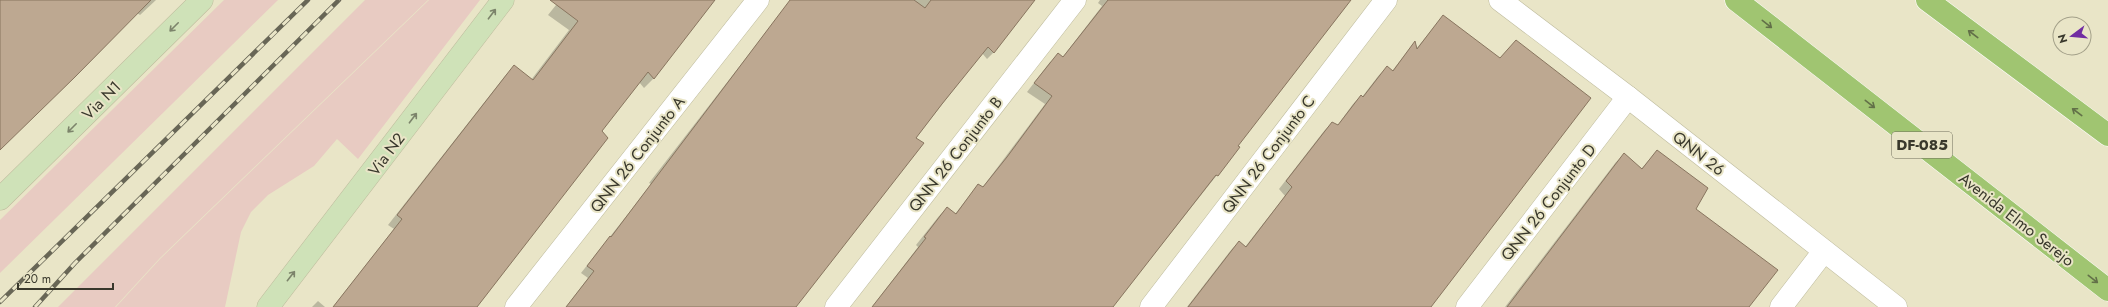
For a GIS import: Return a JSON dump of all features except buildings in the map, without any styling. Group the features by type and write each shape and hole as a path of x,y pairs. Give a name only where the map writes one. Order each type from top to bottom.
{"main road":[{"name":"Via N1","path":"0,199 202,0"},
{"name":"Via N2","path":"268,307 503,0"},
{"name":"Avenida Elmo Serejo","path":"1736,0 2108,290"},
{"path":"1927,0 2108,136"}],"street":[{"name":"QNN 26 Conjunto A","path":"516,307 758,0"},
{"name":"QNN 26 Conjunto B","path":"836,307 1075,0"},
{"name":"QNN 26 Conjunto C","path":"1151,307 1386,0"},
{"name":"QNN 26","path":"1500,0 1628,97 1896,307"},
{"name":"QNN 26 Conjunto D","path":"1467,307 1628,97"},
{"path":"1782,307 1824,251"}],"shaded area":[{"path":"224,0 278,0 0,273 0,220"},
{"path":"365,0 428,0 160,258 115,307 58,307"},
{"path":"429,0 480,0 358,159 337,139 314,166 268,195 251,212 241,232 225,307 116,307 160,259"}],"railway":[{"path":"0,302 308,0"},
{"path":"35,307 75,263 339,0"}]}
